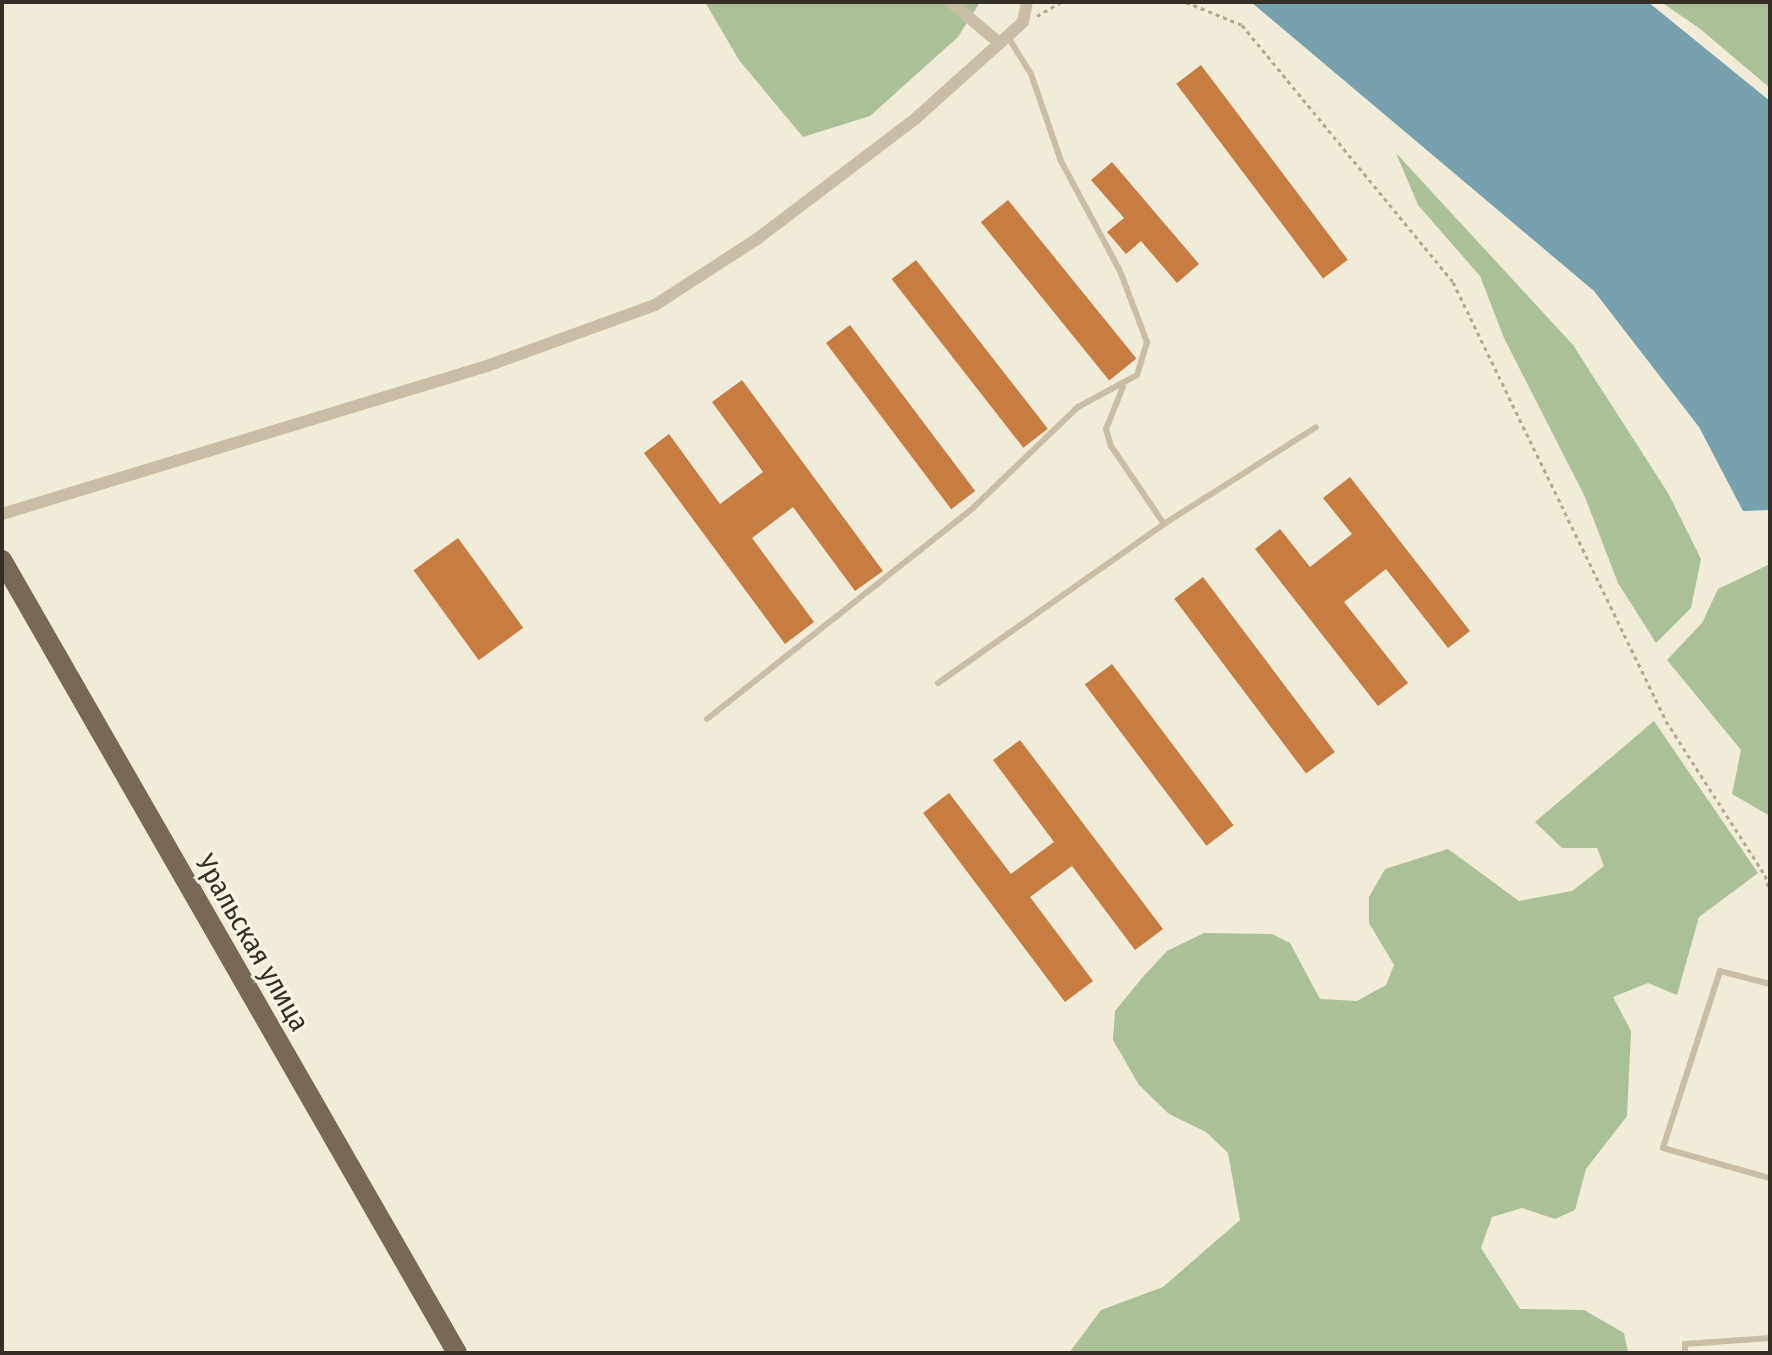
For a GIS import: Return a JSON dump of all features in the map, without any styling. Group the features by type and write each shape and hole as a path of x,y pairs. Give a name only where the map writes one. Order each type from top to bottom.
{"main road":[{"name":"Уральская улица","path":"2,560 457,1353"}],"street":[{"path":"951,2 1003,40"},
{"path":"2,514 487,366 655,305 757,239 915,119 1023,22 1027,2"}],"lane":[{"path":"707,719 974,507 1078,407 1123,387 1137,375 1147,342 1120,271 1061,161 1031,74 1003,40"},
{"path":"1123,387 1106,429 1111,446 1164,524"},
{"path":"938,683 1164,524 1316,427"},
{"path":"1770,984 1720,971 1663,1148 1770,1178"},
{"path":"1685,1353 1685,1344 1770,1338"}],"path":[{"path":"1023,22 1061,2"},
{"path":"1186,2 1242,25 1453,282 1666,721 1765,875 1770,891"}],"green space":[{"path":"705,2 980,2 958,37 870,116 803,137 739,60"},
{"path":"1661,2 1770,2 1770,88 1699,28"},
{"path":"1396,153 1573,345 1668,493 1701,559 1691,608 1656,643 1618,583 1585,497 1504,338 1480,276 1418,205"},
{"path":"1770,564 1770,816 1732,794 1741,750 1667,660 1702,623 1718,589"},
{"path":"1654,721 1758,873 1699,917 1677,995 1648,983 1613,997 1631,1031 1627,1116 1586,1169 1575,1210 1555,1219 1522,1208 1492,1217 1481,1248 1520,1309 1584,1310 1624,1333 1628,1353 1069,1353 1101,1310 1163,1287 1240,1220 1228,1153 1206,1132 1169,1114 1139,1085 1113,1040 1115,1011 1142,978 1167,951 1204,933 1272,934 1290,943 1320,999 1357,1001 1386,985 1394,965 1369,923 1369,897 1385,869 1448,849 1519,901 1572,891 1604,866 1597,848 1562,848 1535,822"}],"water":[{"path":"1251,2 1648,2 1770,101 1770,510 1743,511 1699,427 1594,291"}],"building":[{"path":"1201,65 1348,260 1323,279 1176,84"},
{"path":"1112,162 1199,264 1177,283 1141,241 1126,254 1107,232 1124,218 1091,180"},
{"path":"1008,200 1136,359 1109,381 981,222"},
{"path":"916,260 1048,429 1023,448 892,279"},
{"path":"850,325 975,491 951,509 826,343"},
{"path":"742,380 883,571 855,591 793,507 752,538 814,622 785,644 644,453 669,434 720,504 763,472 712,402"},
{"path":"1350,477 1470,631 1448,648 1386,569 1344,602 1408,683 1378,706 1255,549 1280,529 1310,567 1352,534 1323,498"},
{"path":"458,538 523,628 479,660 414,570"},
{"path":"1203,577 1335,752 1306,774 1174,599"},
{"path":"1112,664 1234,825 1206,846 1085,684"},
{"path":"1020,740 1163,929 1135,950 1072,866 1030,897 1093,981 1065,1002 923,813 949,793 1011,874 1054,842 993,760"}]}
